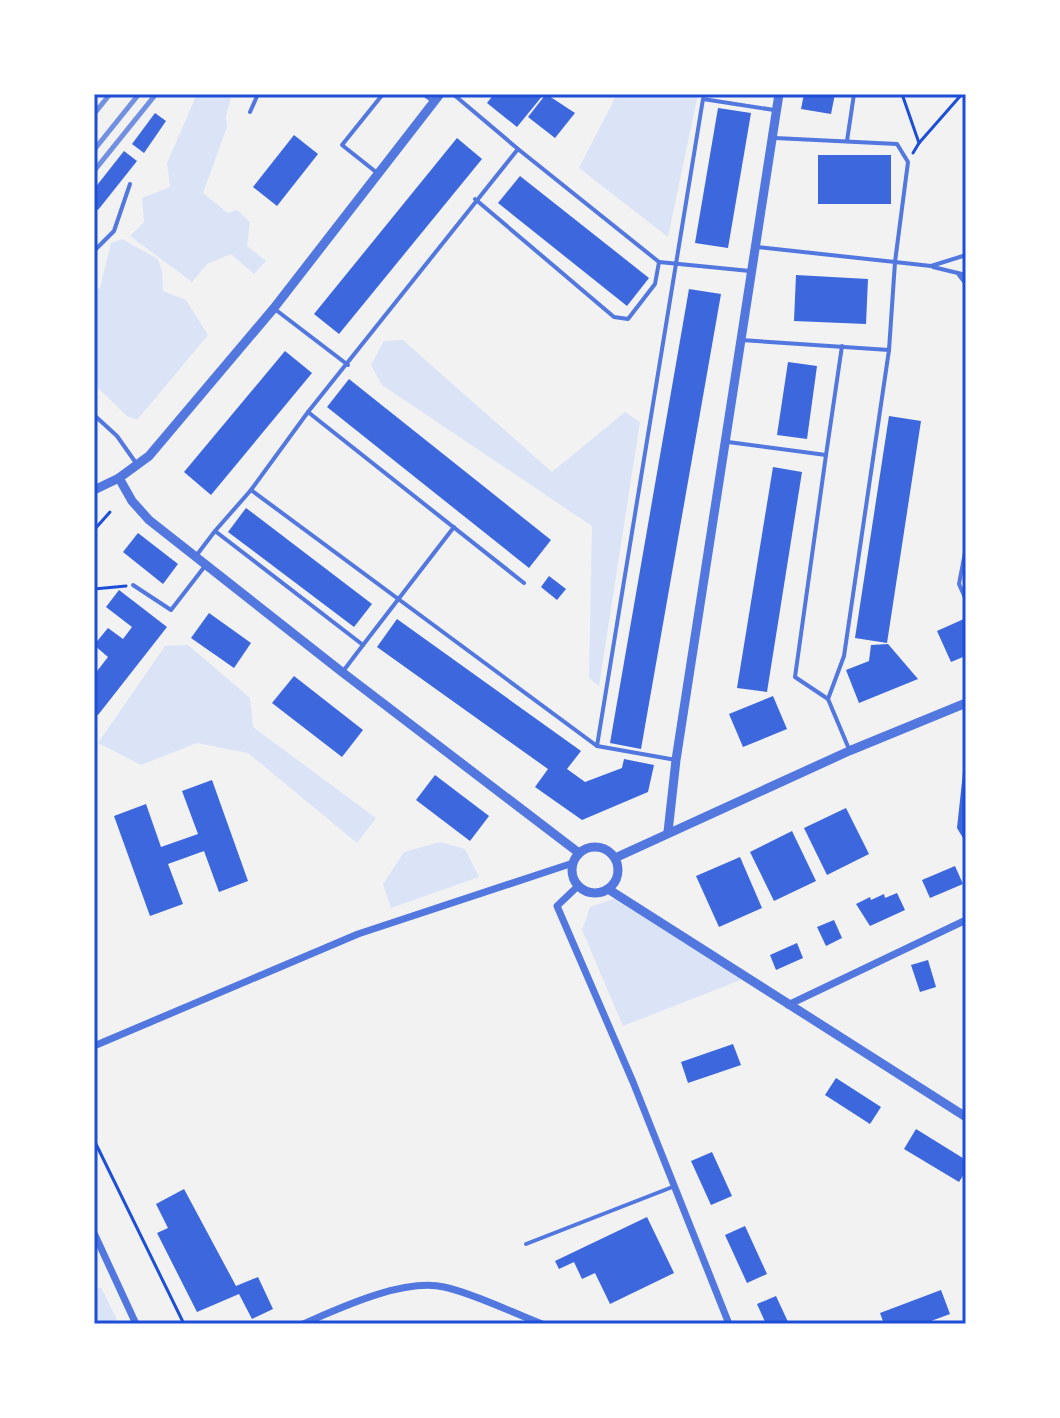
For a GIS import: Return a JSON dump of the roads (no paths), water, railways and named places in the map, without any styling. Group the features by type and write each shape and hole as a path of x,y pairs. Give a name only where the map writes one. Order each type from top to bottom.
{"street":[{"path":"668,832 676,760 779,94"},
{"path":"94,490 119,478 149,456 274,308 437,98"},
{"path":"119,478 132,501 149,520 576,858"},
{"path":"615,858 849,751 966,703"},
{"path":"94,1046 358,934 576,858 585,849 598,847 610,853 618,865 617,879 608,889 593,893 578,886 572,875 576,858"},
{"path":"578,886 557,906 633,1082 729,1324"},
{"path":"608,889 966,1117"},
{"path":"788,1005 966,920"},
{"path":"94,1233 136,1324"},
{"path":"303,1324 364,1298 417,1286 443,1286 542,1324"}],"lane":[{"path":"250,112 258,94"},
{"path":"378,174 342,145 383,94"},
{"path":"423,94 437,98"},
{"path":"453,94 659,262 752,271"},
{"path":"847,141 854,94"},
{"path":"597,746 703,99 777,110"},
{"path":"772,138 897,144 908,162 895,262 889,350 844,656 828,699"},
{"path":"196,556 251,490 308,412 348,365 475,199 518,149"},
{"path":"94,251 114,231 130,184"},
{"path":"475,199 614,317 628,319 655,284 659,262"},
{"path":"755,247 931,266 966,275"},
{"path":"931,266 966,255"},
{"path":"958,273 966,284"},
{"path":"274,308 348,365"},
{"path":"741,340 889,350"},
{"path":"842,346 795,677 828,699 849,751"},
{"path":"308,412 524,583"},
{"path":"94,415 117,436 137,465"},
{"path":"725,442 826,455"},
{"path":"251,490 597,746 676,760"},
{"path":"342,672 454,527"},
{"path":"215,531 363,645"},
{"path":"966,547 959,584 966,600"},
{"path":"133,585 171,610 207,564"},
{"path":"526,1244 675,1186"}],"railway":[{"path":"94,114 110,94"},
{"path":"94,150 139,94"},
{"path":"94,171 156,94"}]}
